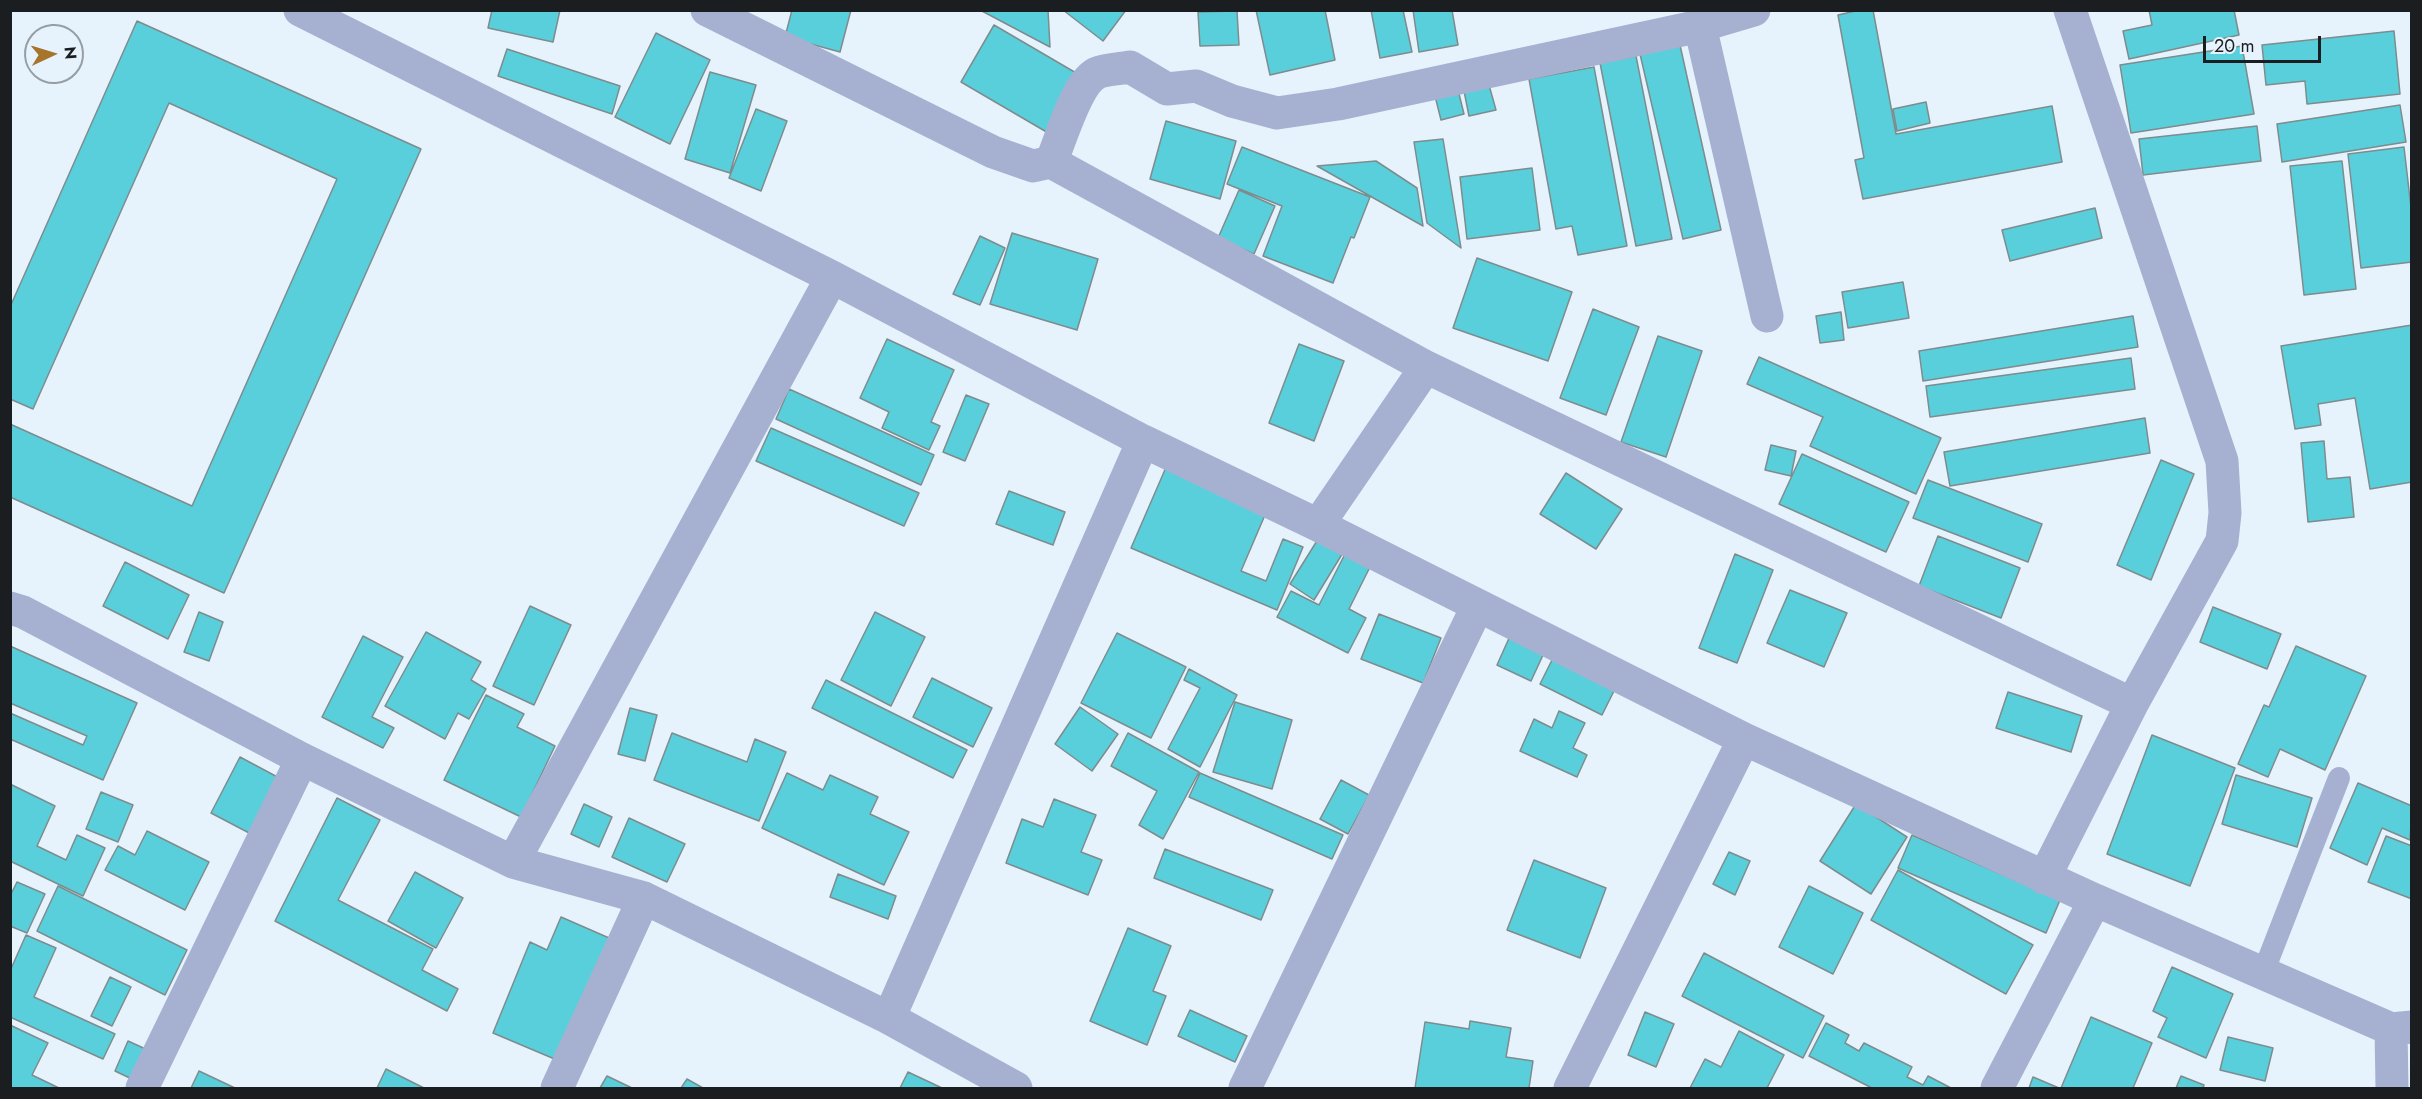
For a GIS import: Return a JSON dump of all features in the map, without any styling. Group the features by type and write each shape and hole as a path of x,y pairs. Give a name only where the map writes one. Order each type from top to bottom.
{"street":[{"path":"300,10 832,277 1143,441 1318,525 1477,607 1744,738 2044,878 2263,973 2401,1028 2392,1089"},
{"path":"707,10 993,152 1033,166 1051,162 1426,367 2132,704"},
{"path":"1051,162 1062,140 1076,96 1096,74 1130,67 1167,89 1196,86 1232,101 1277,113 1338,104 1700,26 1754,10"},
{"path":"2044,878 2132,704 2222,542 2225,513 2222,461 2070,10"},
{"path":"1700,26 1767,316"},
{"path":"513,862 832,277"},
{"path":"1318,525 1426,367"},
{"path":"889,1018 1143,441"},
{"path":"1245,1089 1477,607"},
{"path":"10,608 23,612 302,759 513,862 644,898 889,1018 1005,1086"},
{"path":"1570,1089 1744,738"},
{"path":"142,1089 302,759"},
{"path":"557,1089 644,898"},
{"path":"1997,1089 2095,900"}],"lane":[{"path":"2263,973 2339,778"}],"building":[{"path":"492,10 560,10 553,42 488,28"},
{"path":"792,10 851,10 840,52 785,37"},
{"path":"980,10 1048,10 1050,47"},
{"path":"1063,10 1126,10 1103,41"},
{"path":"1256,10 1325,10 1335,60 1270,75"},
{"path":"1371,10 1403,10 1412,52 1380,58"},
{"path":"1413,10 1452,10 1458,45 1419,52"},
{"path":"1860,10 1873,10 1896,134 2052,106 2062,162 1863,199 1855,160 1864,158 1838,15"},
{"path":"2149,10 2234,10 2239,35 2129,59 2123,31 2152,25"},
{"path":"1237,11 1239,45 1200,46 1198,12"},
{"path":"137,21 421,149 224,593 10,497 10,424 192,506 337,179 169,103 33,409 10,399 10,307"},
{"path":"994,25 1083,77 1050,134 961,82"},
{"path":"2394,31 2400,94 2307,104 2305,81 2266,85 2262,45"},
{"path":"656,33 710,60 670,144 615,117"},
{"path":"1680,45 1721,230 1683,239 1640,54"},
{"path":"2242,46 2254,114 2131,133 2120,65"},
{"path":"507,49 620,86 612,114 498,76"},
{"path":"1636,56 1672,239 1636,246 1600,63"},
{"path":"1594,67 1627,246 1578,255 1572,226 1556,229 1529,79"},
{"path":"710,72 756,85 730,173 685,159"},
{"path":"1489,85 1496,110 1469,116 1464,91"},
{"path":"1458,90 1464,114 1441,120 1435,96"},
{"path":"1926,102 1930,123 1897,131 1893,109"},
{"path":"2400,105 2406,142 2282,162 2277,124"},
{"path":"756,109 787,121 761,191 729,178"},
{"path":"1166,121 1236,141 1220,199 1150,179"},
{"path":"2257,126 2261,161 2143,175 2139,139"},
{"path":"1443,139 1461,248 1427,223 1414,142"},
{"path":"1242,147 1370,197 1333,283 1263,256 1282,206 1227,184"},
{"path":"2404,147 2412,216 2412,262 2361,268 2348,154"},
{"path":"1376,161 1417,188 1423,226 1317,166"},
{"path":"2342,161 2356,289 2304,295 2290,166"},
{"path":"1532,168 1540,230 1467,239 1460,177"},
{"path":"1239,190 1275,206 1254,254 1218,238"},
{"path":"2095,208 2102,238 2010,261 2002,230"},
{"path":"1012,233 1098,259 1077,330 990,304"},
{"path":"980,236 1005,248 980,305 953,294"},
{"path":"1477,258 1572,292 1548,361 1453,328"},
{"path":"1903,282 1909,318 1848,328 1842,292"},
{"path":"1593,309 1639,327 1606,415 1560,398"},
{"path":"1841,312 1844,340 1820,343 1816,316"},
{"path":"2133,316 2138,347 1923,381 1919,351"},
{"path":"2412,325 2412,482 2370,489 2355,398 2318,404 2321,425 2295,429 2281,346"},
{"path":"1658,336 1702,351 1666,457 1621,442"},
{"path":"887,339 954,370 931,422 940,426 929,450 882,428 889,412 860,398"},
{"path":"1299,344 1344,361 1314,441 1269,423"},
{"path":"1759,357 1941,438 1916,494 1810,446 1823,417 1747,384"},
{"path":"2131,358 2135,389 1930,417 1926,386"},
{"path":"789,389 934,455 921,485 776,419"},
{"path":"966,395 989,404 965,461 943,452"},
{"path":"2145,418 2150,453 1950,486 1944,452"},
{"path":"771,428 919,493 904,526 756,461"},
{"path":"2324,441 2327,479 2350,477 2354,517 2308,522 2301,443"},
{"path":"1771,445 1796,451 1791,476 1765,470"},
{"path":"1802,454 1909,502 1886,552 1779,504"},
{"path":"2161,460 2194,474 2151,580 2117,565"},
{"path":"1167,465 1268,508 1241,571 1266,581 1283,539 1303,547 1277,610 1131,548"},
{"path":"1566,473 1622,509 1596,549 1540,514"},
{"path":"1928,480 2042,524 2028,562 1913,518"},
{"path":"1009,491 1065,512 1053,545 996,524"},
{"path":"1320,536 1344,551 1314,600 1290,584"},
{"path":"1938,536 2020,568 2001,618 1919,586"},
{"path":"1345,554 1370,567 1349,609 1366,618 1348,653 1277,617 1291,591 1319,605"},
{"path":"1735,554 1773,570 1737,663 1699,648"},
{"path":"125,562 189,595 168,639 103,606"},
{"path":"1790,590 1847,613 1824,667 1767,643"},
{"path":"530,606 571,625 534,705 493,686"},
{"path":"2213,607 2281,634 2267,669 2200,642"},
{"path":"199,612 223,622 209,661 184,652"},
{"path":"875,612 925,637 891,706 841,680"},
{"path":"1379,614 1441,638 1423,683 1361,659"},
{"path":"426,632 481,662 471,680 486,689 469,719 458,713 445,739 385,706"},
{"path":"1117,633 1186,667 1151,738 1081,703"},
{"path":"363,636 403,657 372,717 394,728 383,748 322,717"},
{"path":"1510,636 1544,653 1531,681 1497,665"},
{"path":"10,646 137,703 103,780 10,739 10,713 83,745 87,736 10,703"},
{"path":"2296,646 2366,676 2325,770 2280,749 2268,777 2238,764 2264,705 2269,707"},
{"path":"1553,658 1615,689 1602,715 1540,684"},
{"path":"1189,669 1237,695 1200,767 1168,749 1200,688 1184,680"},
{"path":"932,678 992,708 973,747 913,717"},
{"path":"826,680 967,750 953,778 812,708"},
{"path":"2008,692 2082,716 2071,752 1996,728"},
{"path":"486,695 524,714 517,727 555,746 521,817 444,780"},
{"path":"1235,702 1292,720 1272,789 1213,772"},
{"path":"1080,707 1118,734 1092,771 1055,744"},
{"path":"630,708 657,715 645,761 618,754"},
{"path":"1559,711 1585,723 1573,748 1587,755 1577,777 1520,751 1534,719 1552,728"},
{"path":"672,733 747,762 755,739 786,752 759,821 654,780"},
{"path":"1128,733 1199,772 1163,839 1139,825 1157,791 1111,766"},
{"path":"2152,735 2235,768 2190,886 2107,854"},
{"path":"240,757 283,780 253,835 211,813"},
{"path":"787,773 823,790 830,775 878,797 870,814 909,832 884,885 762,828"},
{"path":"1200,773 1343,835 1332,859 1189,797"},
{"path":"2236,775 2312,798 2297,847 2222,824"},
{"path":"1341,780 1369,795 1348,834 1320,819"},
{"path":"2358,783 2412,806 2410,840 2382,828 2367,865 2330,848"},
{"path":"10,784 55,806 37,846 66,860 77,835 105,848 83,896 10,861"},
{"path":"101,792 133,805 118,842 86,829"},
{"path":"337,798 380,820 338,900 433,949 422,970 458,989 447,1011 275,921"},
{"path":"1054,799 1096,815 1081,852 1102,860 1088,895 1006,863 1022,819 1043,827"},
{"path":"584,804 612,817 599,847 571,834"},
{"path":"1856,804 1907,837 1871,894 1820,861"},
{"path":"629,818 685,844 667,882 612,857"},
{"path":"147,831 209,862 185,910 105,870 118,846 135,855"},
{"path":"1912,835 2060,900 2046,933 1898,868"},
{"path":"2386,836 2412,846 2412,899 2368,882"},
{"path":"1165,849 1273,890 1261,920 1154,878"},
{"path":"1729,852 1750,861 1735,895 1713,884"},
{"path":"1534,860 1606,888 1580,958 1507,930"},
{"path":"1898,870 2033,945 2006,994 1871,920"},
{"path":"415,872 463,898 436,948 388,921"},
{"path":"838,874 896,896 888,919 830,897"},
{"path":"17,882 45,894 27,933 10,926 10,896"},
{"path":"58,886 187,950 165,995 37,931"},
{"path":"1809,886 1863,913 1833,974 1779,947"},
{"path":"561,917 616,941 564,1063 493,1033 530,942 547,950"},
{"path":"1128,928 1171,946 1153,991 1166,996 1147,1045 1090,1021"},
{"path":"26,935 56,948 34,997 115,1034 103,1059 10,1017 10,971"},
{"path":"1704,953 1824,1016 1803,1058 1682,996"},
{"path":"2172,967 2233,994 2206,1058 2158,1037 2167,1018 2153,1011"},
{"path":"110,977 131,987 112,1026 91,1016"},
{"path":"1190,1010 1247,1036 1235,1062 1178,1036"},
{"path":"1645,1012 1674,1024 1656,1067 1628,1055"},
{"path":"2091,1017 2152,1043 2133,1088 2061,1088"},
{"path":"1470,1021 1511,1028 1506,1057 1533,1061 1529,1088 1415,1088 1425,1022 1469,1029"},
{"path":"1826,1023 1849,1035 1845,1043 1859,1051 1864,1043 1912,1067 1907,1077 1923,1085 1928,1076 1951,1088 1872,1088 1809,1056"},
{"path":"10,1025 48,1043 32,1075 59,1088 10,1088"},
{"path":"1739,1031 1784,1055 1767,1088 1690,1088 1705,1059 1721,1067"},
{"path":"2228,1037 2273,1048 2265,1081 2220,1070"},
{"path":"128,1041 150,1051 136,1081 115,1071"},
{"path":"386,1069 424,1088 377,1088"},
{"path":"199,1071 235,1088 191,1088"},
{"path":"908,1072 942,1088 900,1088"},
{"path":"607,1076 632,1088 600,1088"},
{"path":"2181,1076 2204,1085 2203,1088 2176,1088"},
{"path":"2033,1077 2059,1088 2029,1088"},
{"path":"687,1079 703,1088 681,1088"}]}
